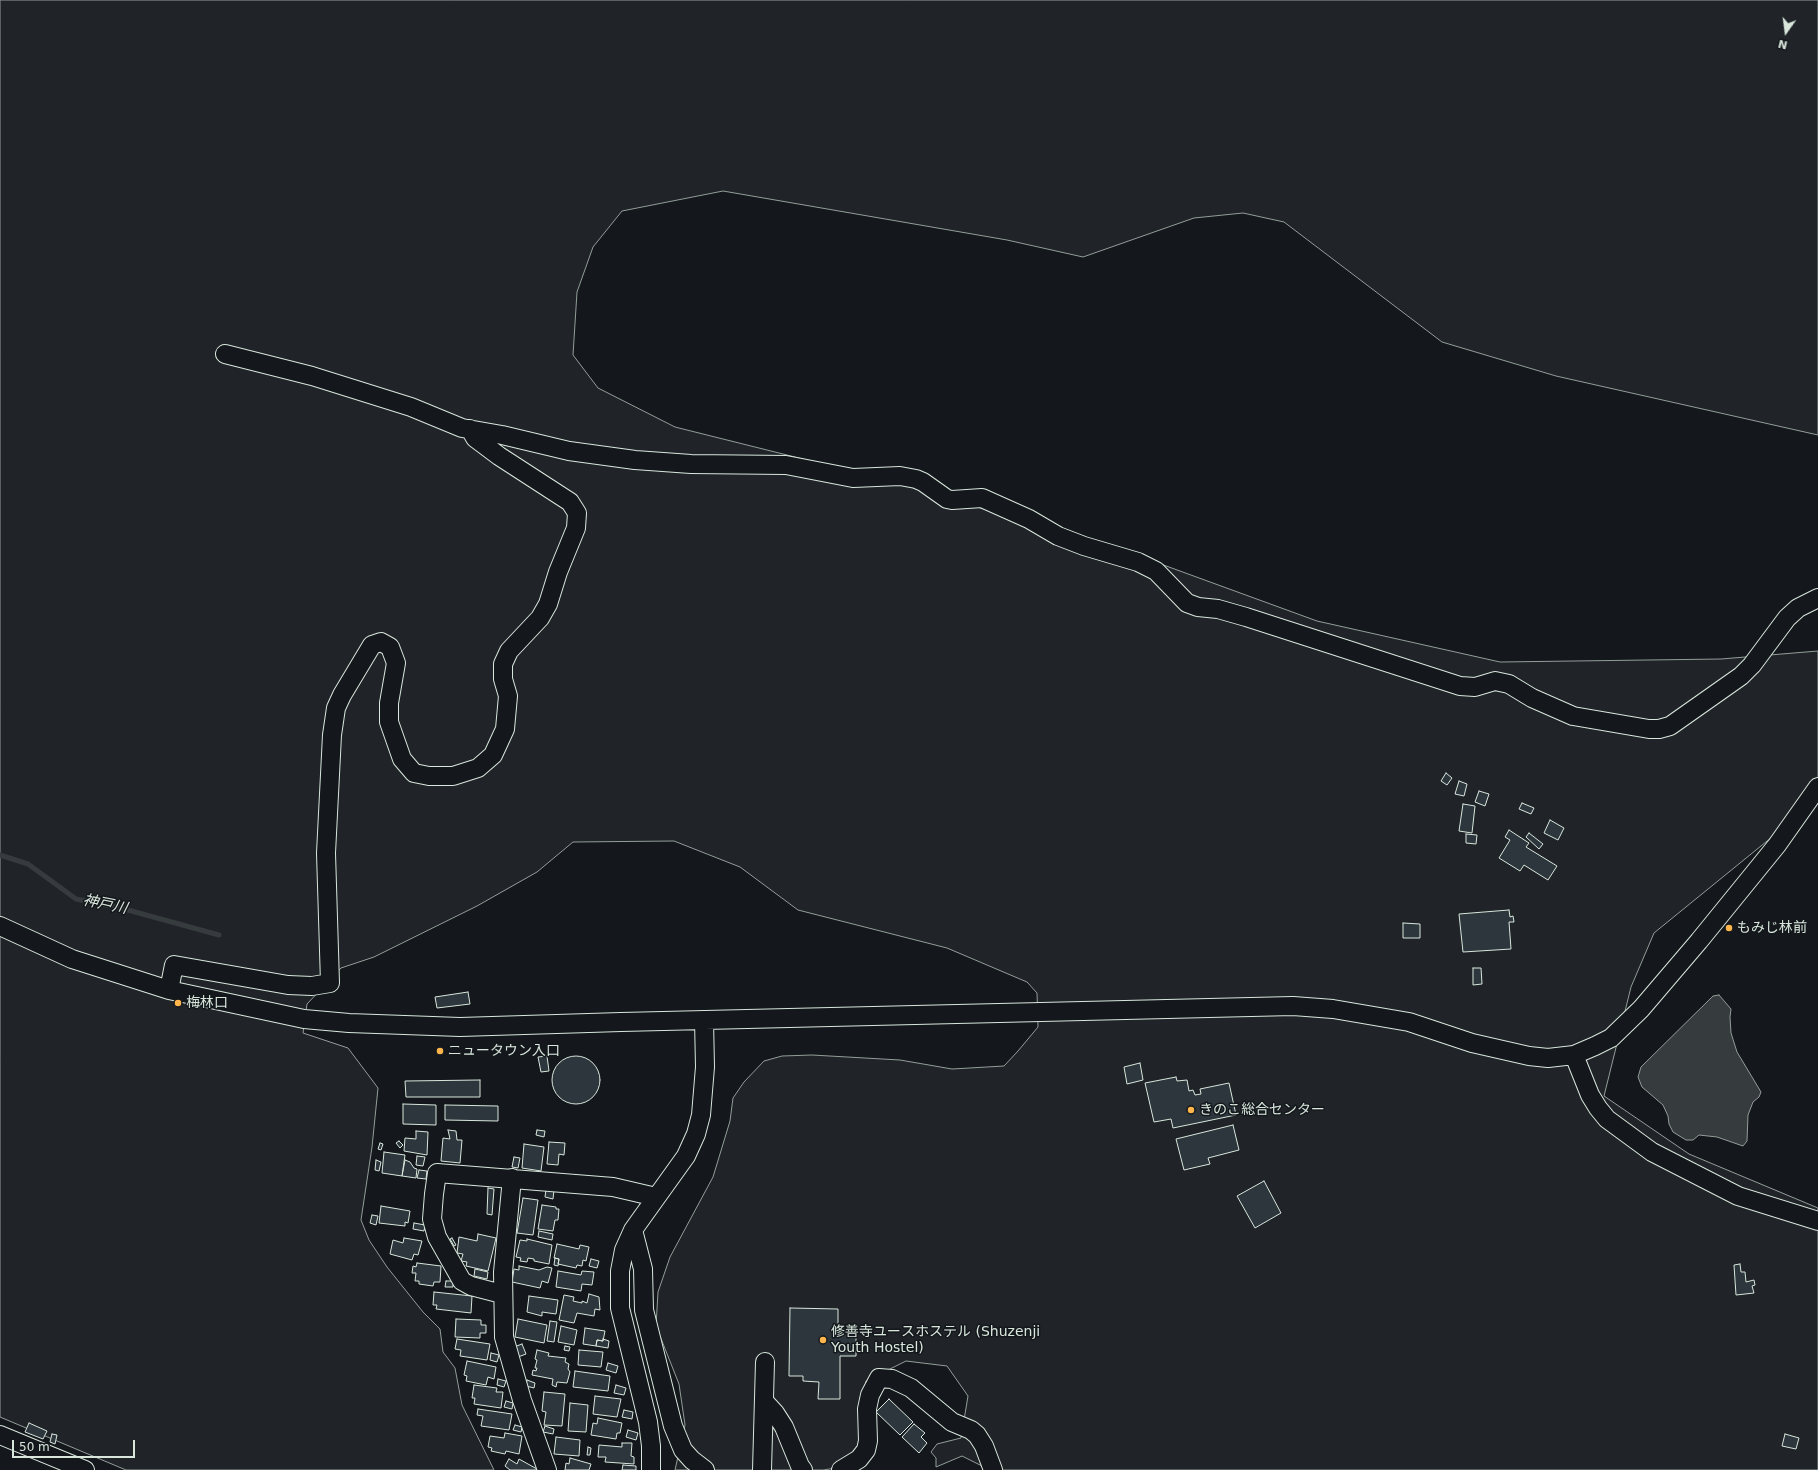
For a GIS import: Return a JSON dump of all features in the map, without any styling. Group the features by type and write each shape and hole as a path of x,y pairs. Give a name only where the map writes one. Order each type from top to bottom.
{"street":[{"path":"225,354 312,376 411,407 462,428 470,428 569,451 635,460 691,464 786,465 853,478 900,476 916,479 924,482 947,499 982,498 1029,519 1058,536 1084,546 1138,562 1156,571 1187,603 1198,607 1218,609 1246,617 1460,686 1475,688 1495,681 1509,684 1532,698 1573,716 1649,729 1659,730 1670,726 1741,676 1752,666 1787,618 1798,608 1818,598"},
{"path":"169,990 174,965 288,985 312,986 330,983 326,854 332,735 336,708 342,695 372,645 382,642 390,647 396,663 389,703 389,722 402,759 414,773 429,776 453,776 478,768 493,755 505,729 508,696 503,679 503,664 509,651 540,618 548,604 558,572 576,528 577,513 570,502 499,456 475,438 470,428"},
{"path":"0,926 72,959 169,990 304,1019 460,1028 704,1020 1241,1006 1293,1006 1333,1009 1409,1022 1472,1043 1528,1056 1548,1058 1574,1055 1611,1038 1641,1009 1777,845 1818,786"},
{"path":"651,1470 651,1446 648,1422 620,1308 620,1271 624,1250 633,1230 686,1156 696,1134 701,1114 705,1067 704,1020"},
{"path":"1574,1055 1590,1095 1598,1108 1607,1119 1652,1152 1738,1196 1818,1221"},
{"path":"502,1294 471,1286 462,1281 456,1273 434,1229 432,1219 437,1173 613,1187 656,1197"},
{"path":"512,1178 502,1294 504,1337 522,1400 547,1470"},
{"path":"633,1230 642,1269 644,1310 673,1426 683,1450 704,1470"},
{"path":"762,1470 765,1362"},
{"path":"841,1470 859,1459 866,1450 868,1442 867,1408 870,1395 879,1378 892,1379 911,1388 952,1422 977,1434 984,1446 993,1470"},
{"path":"764,1402 784,1427 803,1470"},
{"path":"0,1435 85,1470"}],"shaded area":[{"path":"0,0 1818,0 1818,435 1556,376 1442,342 1284,222 1243,213 1194,218 1083,257 1007,240 723,191 622,211 593,247 577,292 573,355 598,388 675,427 903,484 1158,563 1317,621 1500,662 1721,659 1818,651 1818,792 1772,837 1654,933 1631,987 1604,1096 1689,1154 1818,1208 1818,1470 984,1470 982,1466 962,1456 936,1467 936,1458 931,1452 937,1444 961,1438 968,1396 947,1366 906,1361 866,1381 860,1412 862,1450 836,1468 823,1470 675,1470 685,1425 679,1384 656,1326 658,1292 670,1257 713,1177 730,1121 733,1098 744,1082 764,1061 782,1056 812,1055 900,1060 952,1069 1004,1066 1038,1027 1037,993 1027,982 947,948 798,910 740,867 674,841 573,842 537,872 477,906 374,957 341,968 307,1004 303,1033 348,1048 378,1088 372,1147 361,1220 369,1240 387,1267 423,1312 440,1329 443,1352 455,1368 462,1405 494,1470 126,1470 0,1417"},
{"path":"1719,995 1731,1009 1731,1033 1737,1052 1761,1092 1759,1097 1753,1102 1748,1115 1747,1141 1743,1146 1717,1137 1699,1135 1693,1140 1686,1140 1673,1132 1663,1105 1642,1087 1638,1077 1641,1067 1713,996"}],"building":[{"path":"1446,773 1452,778 1447,785 1441,781"},
{"path":"1459,781 1467,784 1464,796 1455,794"},
{"path":"1479,791 1489,794 1485,806 1475,802"},
{"path":"1522,803 1534,808 1531,814 1519,809"},
{"path":"1463,804 1475,806 1472,833 1459,831"},
{"path":"1550,820 1564,828 1558,840 1544,833"},
{"path":"1509,830 1529,843 1526,847 1557,866 1548,880 1524,865 1520,871 1499,858 1510,840 1505,837"},
{"path":"1529,833 1543,844 1539,849 1526,837"},
{"path":"1466,834 1477,835 1476,844 1466,843"},
{"path":"1509,910 1510,917 1513,916 1514,922 1509,922 1511,949 1463,952 1459,914"},
{"path":"1403,923 1420,924 1420,938 1403,938"},
{"path":"1473,968 1481,968 1482,984 1473,985"},
{"path":"468,992 470,1004 437,1008 435,997"},
{"path":"547,1056 549,1071 541,1072 538,1057"},
{"path":"576,1056 585,1058 593,1063 598,1071 600,1080 598,1089 593,1097 585,1102 576,1104 567,1102 559,1097 554,1089 552,1080 554,1071 559,1063 567,1058"},
{"path":"1140,1063 1143,1080 1127,1084 1124,1067"},
{"path":"1176,1077 1177,1081 1187,1080 1189,1091 1193,1090 1195,1095 1201,1094 1200,1089 1229,1083 1236,1115 1173,1128 1171,1119 1154,1122 1145,1083"},
{"path":"480,1080 480,1097 406,1097 405,1081"},
{"path":"403,1104 436,1105 436,1125 403,1124"},
{"path":"445,1105 498,1106 498,1121 445,1120"},
{"path":"1233,1125 1239,1150 1208,1158 1210,1164 1184,1170 1176,1139"},
{"path":"448,1130 456,1131 457,1140 462,1140 460,1163 441,1161 443,1138 450,1139"},
{"path":"537,1130 545,1131 544,1137 536,1135"},
{"path":"416,1131 428,1132 427,1155 404,1151 405,1138 416,1139"},
{"path":"399,1141 403,1145 400,1148 396,1143"},
{"path":"549,1142 565,1143 564,1155 559,1154 558,1165 547,1164"},
{"path":"380,1143 383,1144 381,1150 378,1149"},
{"path":"524,1144 544,1147 541,1171 522,1168"},
{"path":"384,1152 405,1155 402,1176 382,1173"},
{"path":"417,1156 425,1157 423,1166 416,1165"},
{"path":"514,1157 520,1158 518,1168 512,1167"},
{"path":"376,1160 381,1162 379,1171 375,1170"},
{"path":"405,1160 410,1162 414,1168 417,1169 416,1178 402,1176"},
{"path":"419,1170 427,1171 426,1179 417,1178"},
{"path":"1264,1181 1281,1213 1255,1228 1237,1196"},
{"path":"488,1188 494,1189 492,1215 487,1214"},
{"path":"546,1189 554,1190 553,1199 545,1197"},
{"path":"523,1198 538,1200 533,1235 517,1233"},
{"path":"542,1205 556,1207 556,1209 559,1209 558,1220 555,1220 553,1231 538,1229"},
{"path":"381,1206 410,1211 408,1223 405,1222 405,1226 379,1223"},
{"path":"372,1215 378,1216 376,1225 370,1223"},
{"path":"414,1223 425,1225 424,1231 413,1229"},
{"path":"539,1231 553,1234 552,1240 538,1237"},
{"path":"478,1234 496,1238 488,1271 466,1266 467,1262 461,1261 463,1254 457,1253 459,1237 477,1241"},
{"path":"404,1238 422,1241 418,1255 414,1254 412,1260 390,1254 393,1240 403,1243"},
{"path":"452,1238 456,1245 454,1246 450,1239"},
{"path":"527,1239 552,1245 549,1264 534,1261 534,1259 528,1258 527,1262 520,1261 521,1258 516,1257 520,1240 527,1241"},
{"path":"557,1244 579,1249 580,1245 589,1247 586,1261 583,1260 582,1266 577,1265 576,1268 558,1264 559,1259 554,1258"},
{"path":"555,1258 559,1259 558,1266 554,1265"},
{"path":"591,1259 599,1261 597,1268 589,1266"},
{"path":"417,1263 441,1266 440,1282 434,1282 433,1286 419,1284 419,1281 415,1281 416,1273 412,1273 413,1266 416,1267"},
{"path":"1740,1264 1741,1272 1745,1272 1746,1282 1754,1280 1755,1285 1752,1286 1754,1293 1736,1295 1734,1265"},
{"path":"519,1266 539,1270 547,1267 552,1268 548,1283 542,1281 540,1288 512,1282 514,1269 519,1270"},
{"path":"475,1269 488,1272 487,1279 474,1276"},
{"path":"558,1271 581,1275 582,1271 594,1272 592,1285 582,1284 581,1291 556,1287"},
{"path":"446,1281 453,1281 453,1287 445,1287"},
{"path":"434,1292 472,1296 471,1313 436,1309 437,1305 433,1305"},
{"path":"589,1294 599,1297 600,1310 595,1309 594,1316 577,1313 574,1323 559,1320 564,1295 574,1297 573,1301 582,1303 582,1301 587,1303"},
{"path":"529,1296 558,1300 556,1314 542,1312 542,1316 527,1312"},
{"path":"790,1308 838,1309 838,1329 856,1330 856,1356 840,1356 840,1399 818,1399 819,1382 803,1381 803,1376 789,1376"},
{"path":"456,1319 481,1320 481,1325 486,1325 486,1333 480,1333 480,1338 455,1337"},
{"path":"518,1319 547,1325 544,1343 515,1337"},
{"path":"550,1321 557,1322 554,1342 547,1341"},
{"path":"561,1326 577,1330 574,1345 558,1342"},
{"path":"585,1328 605,1331 603,1341 597,1340 596,1346 583,1344"},
{"path":"457,1339 490,1344 487,1360 460,1356 461,1350 455,1349"},
{"path":"603,1339 609,1341 608,1348 596,1346 597,1340 603,1341"},
{"path":"522,1344 526,1354 518,1357 514,1347"},
{"path":"565,1346 570,1347 569,1351 564,1350"},
{"path":"537,1350 549,1353 548,1356 566,1358 565,1362 569,1364 568,1369 570,1372 567,1383 557,1382 556,1387 552,1385 553,1379 532,1375 533,1370 536,1371 537,1368 535,1368 537,1360 535,1359"},
{"path":"579,1350 603,1352 601,1367 578,1365"},
{"path":"491,1353 499,1355 497,1362 490,1360"},
{"path":"467,1361 496,1367 494,1379 488,1377 486,1385 466,1381 467,1376 464,1375"},
{"path":"608,1363 618,1366 616,1373 606,1370"},
{"path":"575,1371 610,1376 608,1391 573,1387"},
{"path":"498,1379 506,1381 504,1387 497,1385"},
{"path":"527,1380 535,1383 534,1388 526,1386"},
{"path":"474,1385 497,1388 496,1392 503,1392 501,1408 474,1404 475,1398 472,1398"},
{"path":"616,1385 626,1388 624,1395 614,1393"},
{"path":"544,1392 565,1394 562,1426 544,1425 546,1412 542,1411"},
{"path":"595,1396 621,1399 617,1417 593,1414"},
{"path":"889,1399 913,1422 900,1435 876,1412"},
{"path":"506,1401 513,1403 512,1409 504,1407"},
{"path":"570,1403 588,1405 586,1432 568,1431"},
{"path":"478,1409 512,1414 509,1430 481,1426 483,1416 477,1415"},
{"path":"624,1410 633,1412 632,1419 622,1417"},
{"path":"598,1418 622,1423 620,1433 617,1433 616,1439 591,1435 593,1423 597,1424"},
{"path":"29,1423 47,1431 43,1439 25,1432"},
{"path":"914,1424 925,1433 921,1437 927,1443 919,1453 902,1437"},
{"path":"515,1425 522,1427 521,1432 513,1430"},
{"path":"545,1426 554,1429 553,1434 543,1432"},
{"path":"628,1430 638,1433 636,1440 626,1437"},
{"path":"505,1433 522,1436 519,1454 506,1451 505,1454 491,1451 492,1448 488,1447 490,1436 504,1438"},
{"path":"52,1434 57,1435 55,1444 50,1442"},
{"path":"1785,1434 1799,1438 1796,1449 1782,1446"},
{"path":"556,1437 580,1440 579,1456 554,1454"},
{"path":"622,1443 632,1443 631,1456 634,1457 634,1464 605,1462 606,1457 598,1457 599,1445 622,1447"},
{"path":"588,1447 591,1448 590,1455 587,1455"},
{"path":"570,1458 591,1464 589,1470 565,1470 566,1463 569,1464"},
{"path":"509,1459 517,1464 519,1459 537,1469 510,1470 505,1466"},
{"path":"623,1465 636,1466 636,1470 622,1470"}],"waterway":[{"name":"神戸川","path":"0,855 28,864 76,899 117,907 219,935"}],"place":[{"name":"もみじ林前","path":"1729,928"},
{"name":"梅林口","path":"178,1003"},
{"name":"ニュータウン入口","path":"440,1051"},
{"name":"きのこ総合センター","path":"1191,1110"},
{"name":"修善寺ユースホステル (Shuzenji Youth Hostel)","path":"823,1340"}]}
